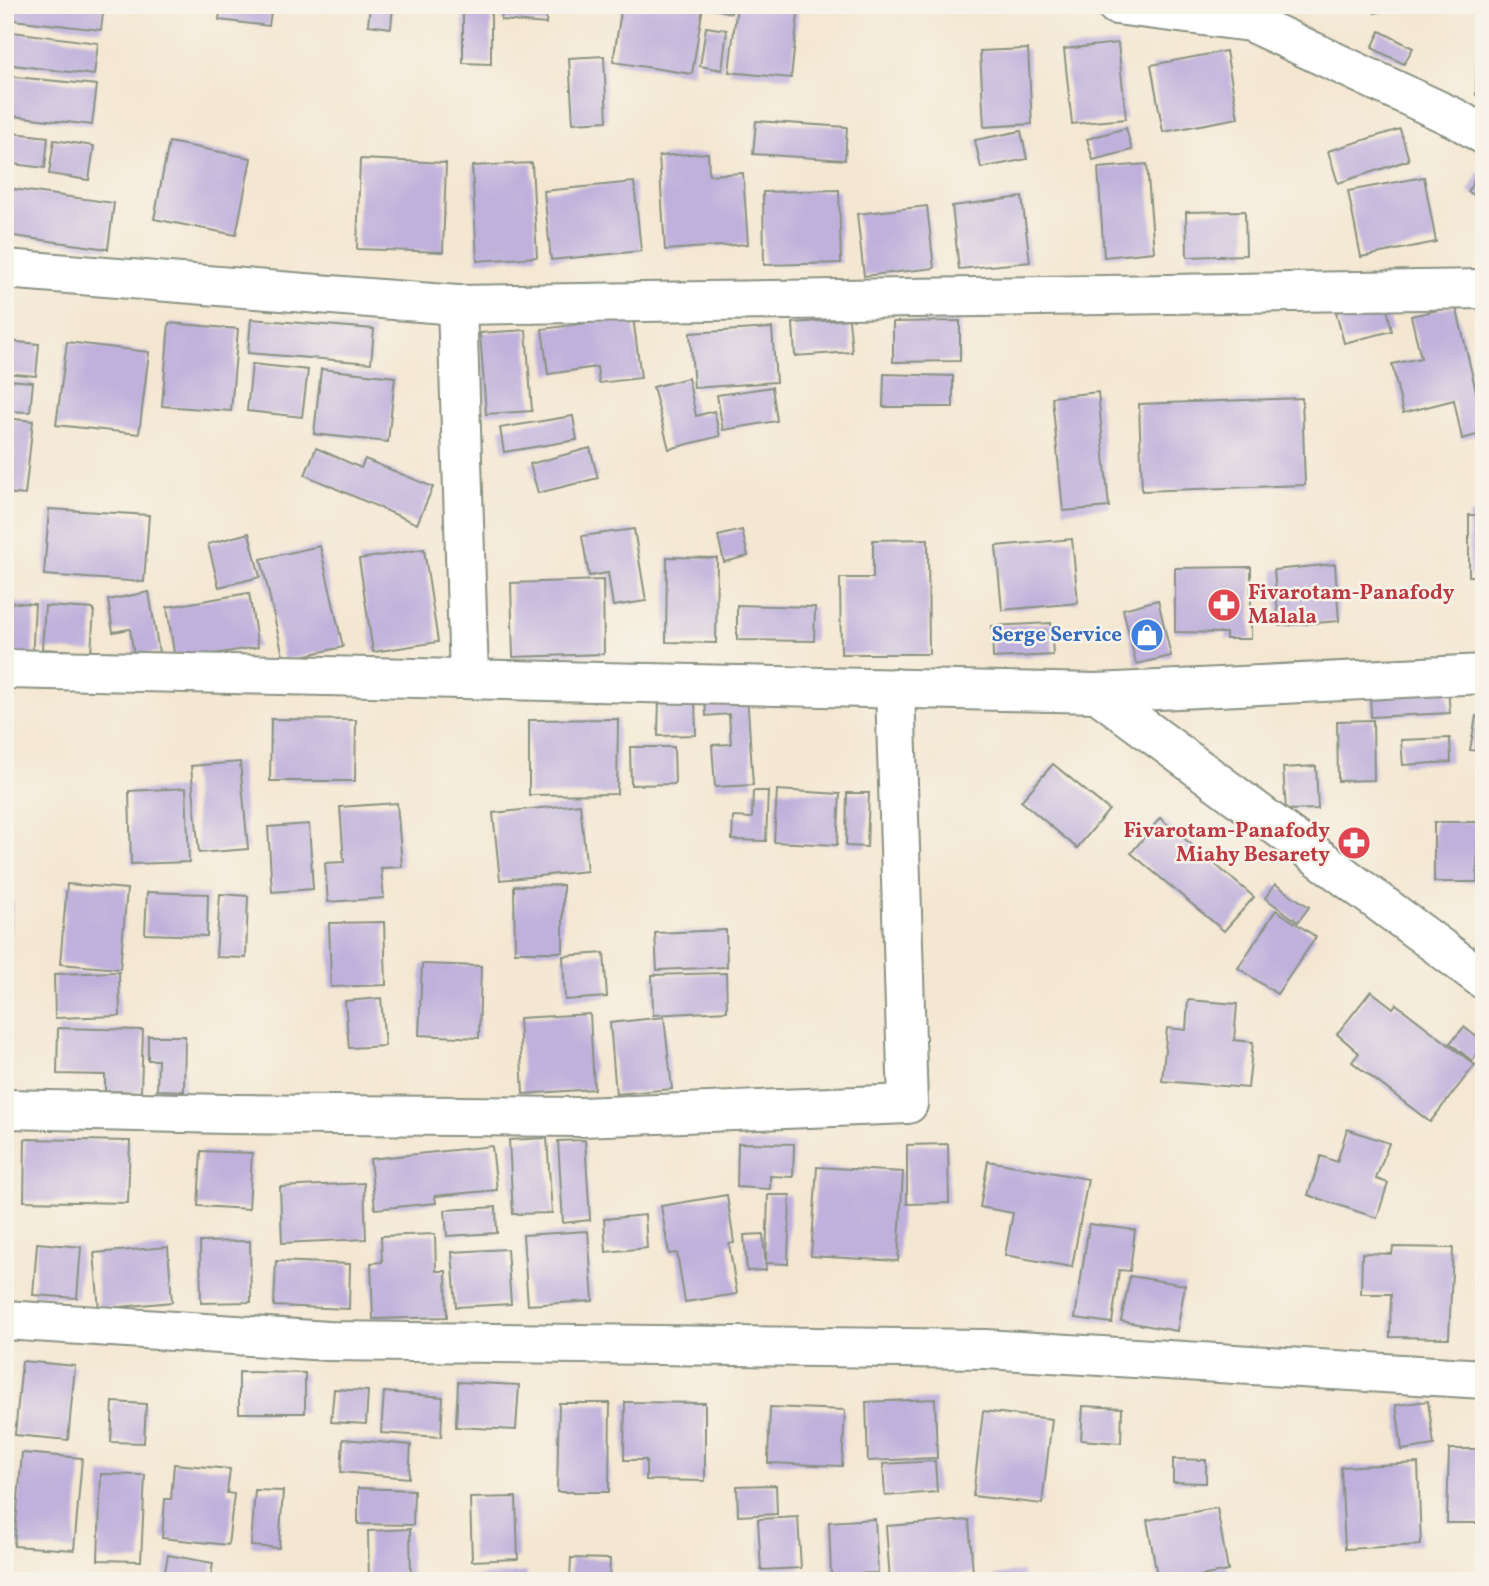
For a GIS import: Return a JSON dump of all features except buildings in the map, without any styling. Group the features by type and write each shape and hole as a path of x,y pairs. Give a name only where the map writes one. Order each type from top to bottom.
{"street":[{"path":"1116,5 1224,12 1457,119 1484,135"},
{"path":"5,269 457,305 1484,289"},
{"path":"457,305 469,677"},
{"path":"5,669 469,677 1097,693 1484,674"},
{"path":"5,1109 581,1117 908,1104 895,688"},
{"path":"1097,693 1484,980"},
{"path":"5,1320 328,1341 985,1349 1484,1379"}],"place":[{"name":"Fivarotam-Panafody Malala","path":"1224,605"},
{"name":"Serge Service","path":"1147,635"},
{"name":"Fivarotam-Panafody Miahy Besarety","path":"1354,843"}]}
